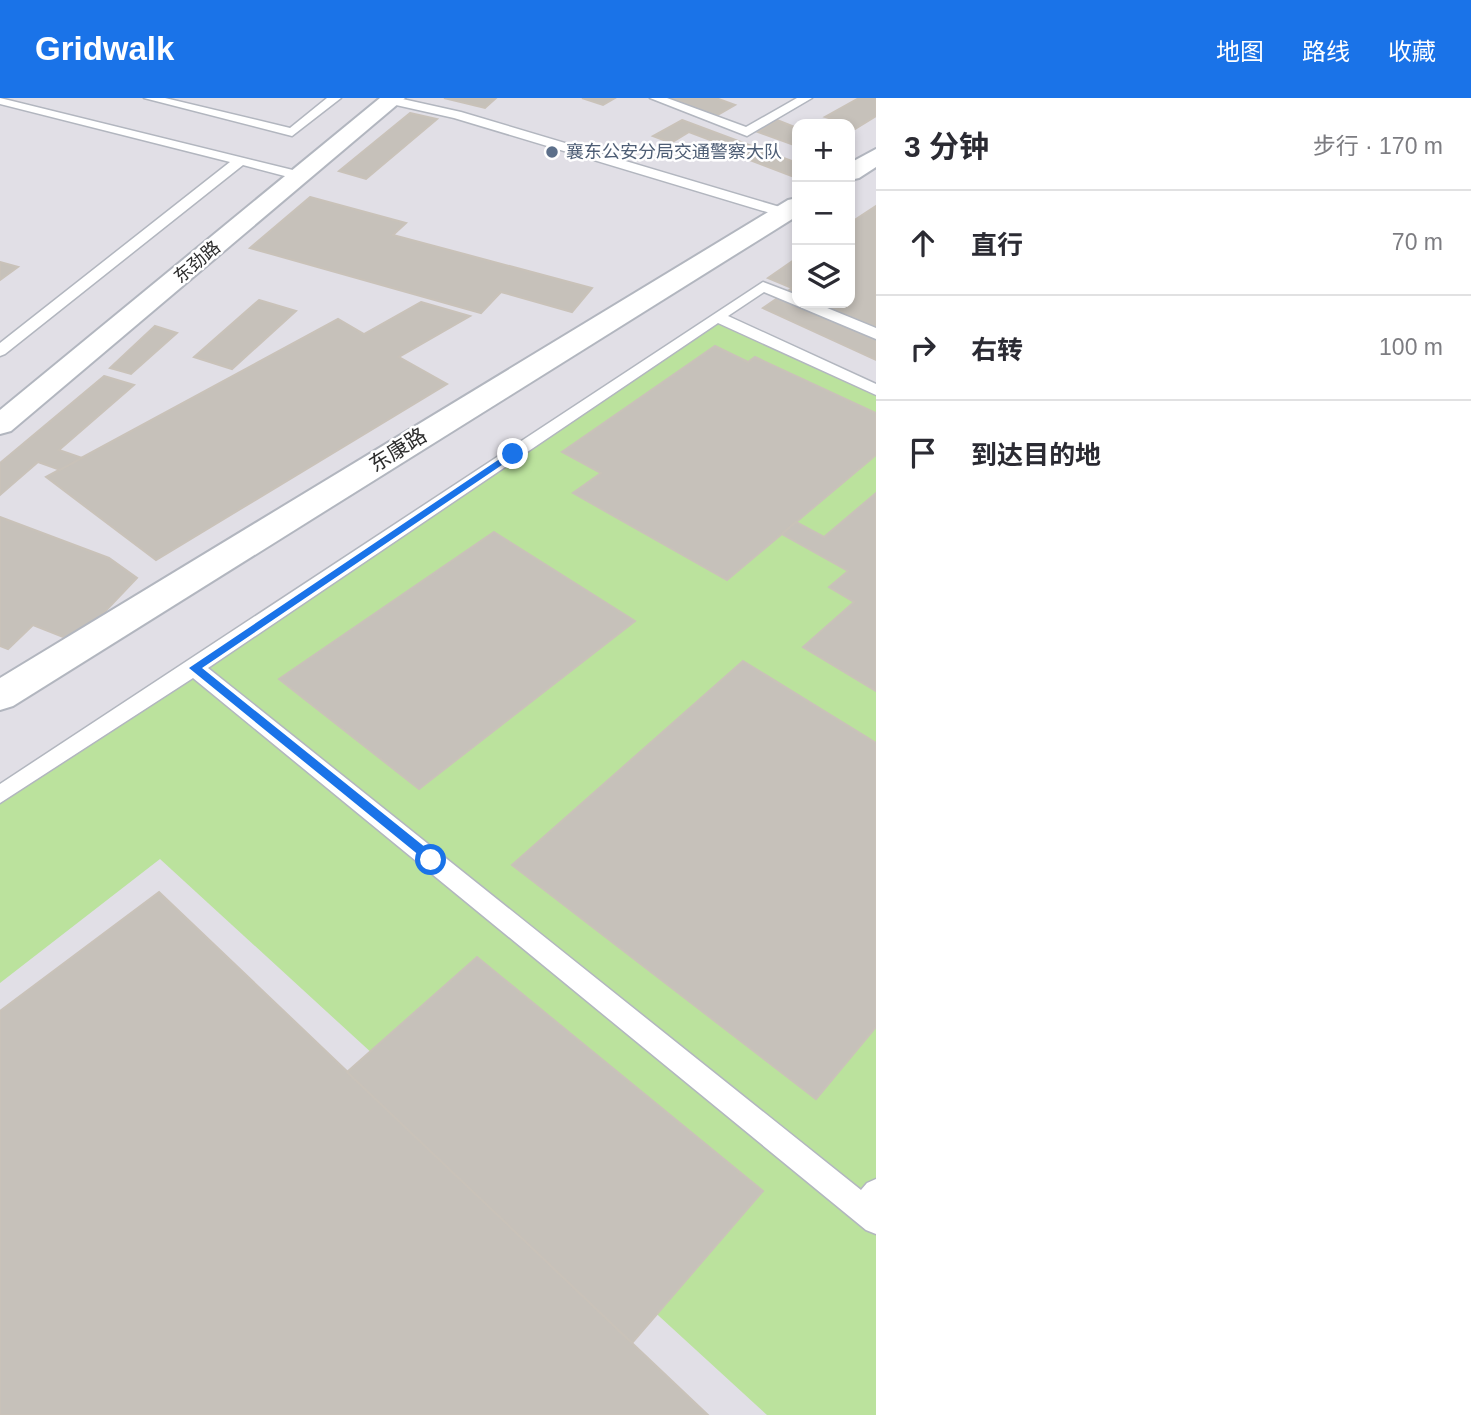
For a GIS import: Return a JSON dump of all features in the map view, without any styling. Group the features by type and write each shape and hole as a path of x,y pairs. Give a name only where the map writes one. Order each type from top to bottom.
{"street":[{"name":"东劲路","path":"0,425 393,99"},
{"path":"855,170 876,156"},
{"name":"东康路","path":"0,696 791,209"}],"lane":[{"path":"150,98 292,132 334,98"},
{"path":"656,98 747,132 806,98"},
{"path":"393,99 791,209"},
{"path":"0,100 300,176"},
{"path":"0,351 240,161"},
{"path":"0,795 763,286 792,298"},
{"path":"815,308 876,334"},
{"path":"718,317 876,390"},
{"path":"194,668 872,1207"}],"shaded area":[{"path":"0,98 876,98 876,1415 0,1415"}],"green space":[{"path":"718,317 876,390 876,1415 767,1415 160,859 0,983 0,795"}],"building":[{"path":"444,98 496,98 485,108"},
{"path":"582,98 615,98 603,105"},
{"path":"670,98 716,98 735,105 716,116"},
{"path":"859,98 876,98 876,116 855,129 855,119 825,117"},
{"path":"410,113 437,119 366,179 339,171"},
{"path":"682,120 792,161 792,176 729,152 734,149 689,132 671,143 653,136"},
{"path":"777,120 792,126 792,144 758,132"},
{"path":"310,197 406,223 393,235 592,288 572,312 501,292 481,313 250,248"},
{"path":"876,206 876,360 763,308 792,288 792,308 855,308 855,220"},
{"path":"792,261 792,288 768,278"},
{"path":"0,262 18,267 0,280"},
{"path":"259,300 296,311 232,369 194,357"},
{"path":"421,302 470,316 399,357 447,384 156,560 46,477 338,319 364,334"},
{"path":"155,326 177,333 131,374 110,368"},
{"path":"715,346 748,362 755,357 876,413 876,455 727,580 573,493 601,473 562,452"},
{"path":"104,376 134,385 59,450 82,458 60,470 38,462 0,495 0,463"},
{"path":"876,493 876,691 803,647 854,602 829,587 848,571 782,534 796,522 824,537"},
{"path":"0,517 109,558 137,578 76,642 33,625 8,649 0,646"},
{"path":"494,532 635,621 419,789 279,679"},
{"path":"743,661 876,743 876,1027 816,1099 512,865"},
{"path":"159,892 708,1415 0,1415 0,1011"},
{"path":"477,957 763,1191 632,1343 347,1072"}],"place":[{"name":"襄东公安分局交通警察大队","path":"552,152"}],"route":[{"path":"431,860 194,668 513,454"}]}
